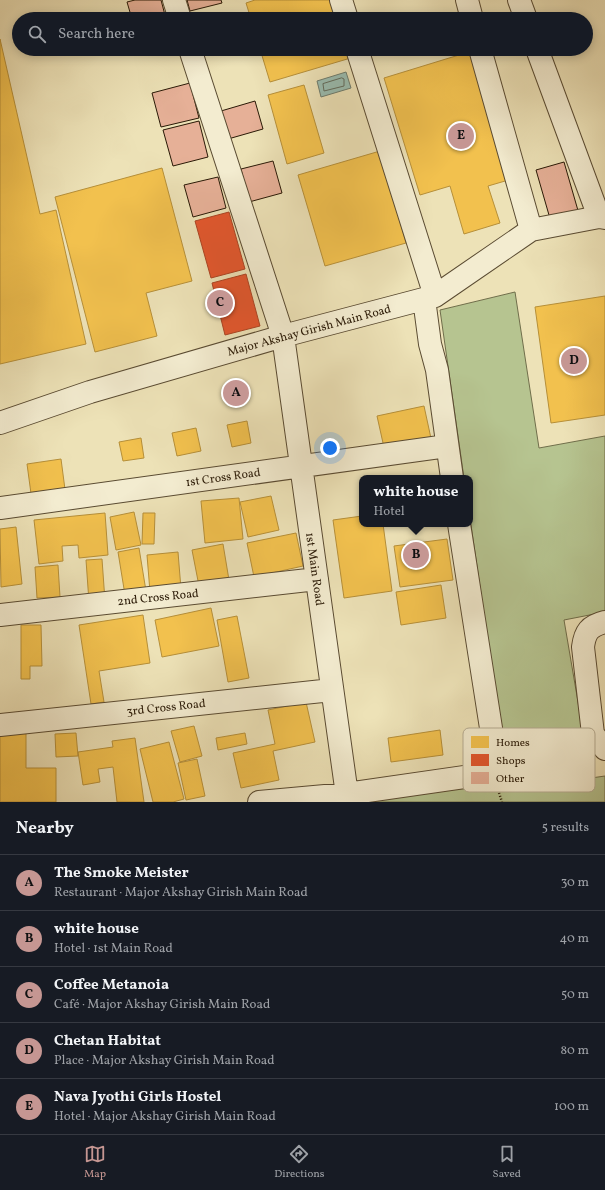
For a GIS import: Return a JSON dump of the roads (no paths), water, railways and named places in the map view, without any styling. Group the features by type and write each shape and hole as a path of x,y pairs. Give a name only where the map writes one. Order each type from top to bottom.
{"street":[{"path":"174,0 178,12"},
{"path":"341,0 345,12"},
{"path":"467,0 470,12"},
{"path":"519,0 523,12"},
{"name":"1st Main Road","path":"192,56 283,336 347,798"},
{"path":"359,56 429,297 430,344 437,370 452,475"},
{"path":"482,56 531,230"},
{"path":"540,56 602,217"},
{"name":"Major Akshay Girish Main Road","path":"0,423 88,384 283,336 429,297 531,230 602,217"},
{"name":"1st Cross Road","path":"0,508 447,446"},
{"path":"459,527 491,728"},
{"name":"2nd Cross Road","path":"0,614 317,580"},
{"path":"592,728 583,647 584,635 589,628 605,622"},
{"name":"3rd Cross Road","path":"0,725 332,690"},
{"path":"595,736 605,748"},
{"path":"259,802 347,798 463,778"}],"water":[{"path":"346,72 351,88 321,97 317,81"}],"place":[{"name":"Nava Jyothi Girls Hostel","path":"461,136"},
{"name":"Coffee Metanoia","path":"220,303"},
{"name":"Chetan Habitat","path":"574,361"},
{"name":"The Smoke Meister","path":"236,393"},
{"name":"white house","path":"416,555"}]}
